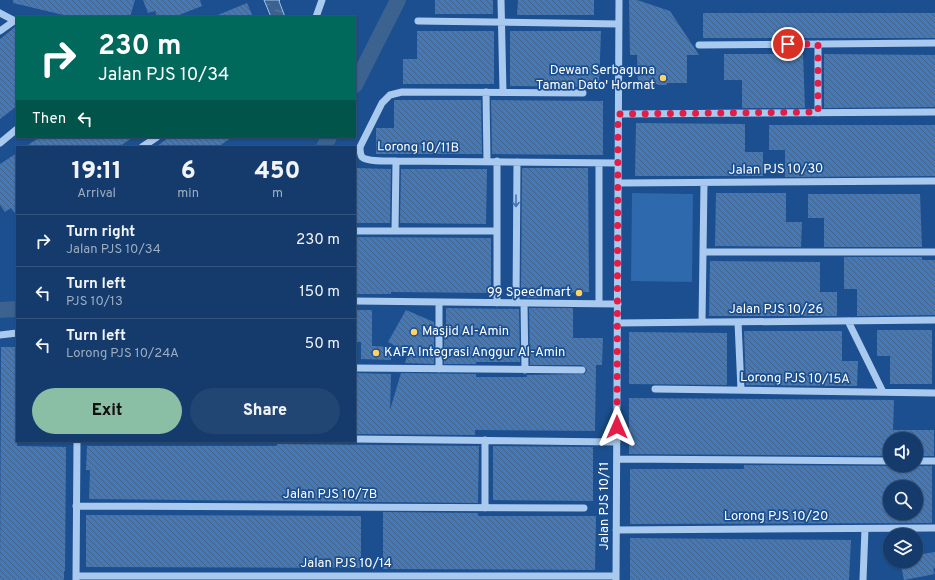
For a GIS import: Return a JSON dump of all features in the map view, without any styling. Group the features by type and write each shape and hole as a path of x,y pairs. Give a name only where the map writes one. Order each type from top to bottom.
{"street":[{"path":"316,16 322,0"},
{"path":"501,0 503,92"},
{"name":"Jalan PJS 10/11","path":"616,578 619,0"},
{"path":"0,13 16,21"},
{"path":"0,31 16,21"},
{"path":"418,21 619,24"},
{"path":"699,46 935,43"},
{"path":"818,44 818,112"},
{"name":"Lorong 10/11B","path":"583,93 402,92 390,95 382,103 360,147 360,152 362,157 368,160 618,163"},
{"path":"486,92 487,161"},
{"path":"618,114 935,112"},
{"path":"0,143 16,131"},
{"path":"144,146 156,138"},
{"path":"395,231 396,161"},
{"path":"497,161 497,303"},
{"path":"516,303 517,162"},
{"path":"599,163 599,304"},
{"name":"Jalan PJS 10/30","path":"618,183 935,181"},
{"path":"702,322 704,183"},
{"path":"356,231 496,231"},
{"path":"704,252 935,252"},
{"path":"356,301 618,304"},
{"path":"439,302 439,369"},
{"path":"524,303 525,370"},
{"name":"Jalan PJS 10/26","path":"617,323 935,320"},
{"path":"848,321 883,392"},
{"path":"738,322 741,390"},
{"path":"0,335 16,333"},
{"path":"356,368 582,370"},
{"name":"Lorong PJS 10/15A","path":"655,389 935,393"},
{"path":"356,439 617,442"},
{"path":"485,440 485,508"},
{"path":"76,578 77,442"},
{"path":"617,459 883,461"},
{"path":"923,461 935,461"},
{"name":"Jalan PJS 10/7B","path":"76,506 584,508"},
{"name":"Lorong PJS 10/20","path":"616,530 935,528"},
{"path":"863,580 865,529"},
{"name":"Jalan PJS 10/14","path":"76,578 616,578"}],"shaded area":[{"path":"632,193 693,194 692,282 631,281"}],"water":[{"path":"264,0 280,0 279,1 285,16 271,16"}],"building":[{"path":"13,0 135,0 130,16 68,16 13,3"},
{"path":"143,0 200,0 202,6 177,16 157,16 155,11 148,13"},
{"path":"435,0 493,0 493,14 435,14"},
{"path":"518,0 594,0 594,15 517,15"},
{"path":"629,0 637,0 670,11 699,55 687,55 687,83 667,83 667,85 638,84 637,55 630,55"},
{"path":"247,3 253,16 215,16"},
{"path":"703,13 935,13 935,38 703,38"},
{"path":"16,27 16,107 0,119 0,39"},
{"path":"417,31 494,31 494,84 403,84 403,59 417,59"},
{"path":"510,31 601,31 599,87 510,86"},
{"path":"724,54 803,54 805,108 742,108 742,80 724,80"},
{"path":"824,54 935,55 935,107 824,108"},
{"path":"394,100 481,100 482,154 376,154 376,128 394,128"},
{"path":"491,100 603,101 603,155 492,154"},
{"path":"636,123 745,124 745,152 763,152 763,176 635,176"},
{"path":"769,125 935,125 935,176 785,177 785,150 769,150"},
{"path":"38,138 132,138 120,146 26,146"},
{"path":"168,138 231,138 219,146 157,146"},
{"path":"16,154 16,215 11,208 5,212 0,205 0,164"},
{"path":"356,168 391,169 390,223 356,223"},
{"path":"522,168 588,168 589,292 554,293 554,298 527,298 527,295 521,295"},
{"path":"401,169 487,169 486,224 400,223"},
{"path":"716,193 786,193 786,222 802,222 801,247 715,246"},
{"path":"808,194 920,194 922,247 824,247 824,218 808,218"},
{"path":"356,237 491,238 491,293 391,292 391,294 356,294"},
{"path":"844,257 922,257 922,260 935,260 935,315 857,316 857,289 844,289"},
{"path":"710,261 820,262 820,292 837,292 837,316 709,316"},
{"path":"446,308 519,309 520,362 444,364 444,326 446,327"},
{"path":"529,308 573,308 573,338 603,338 602,365 596,365 595,431 475,430 475,435 356,434 356,373 391,374 390,410 401,373 476,374 476,377 527,377 527,375 585,374 587,370 582,365 530,365"},
{"path":"356,310 372,310 372,346 391,347 391,360 361,359 361,342 356,342"},
{"name":"Masjid Al-Amin","path":"406,310 434,322 434,364 405,363 408,353 388,342"},
{"path":"877,330 932,330 932,384 890,384 890,356 877,356"},
{"path":"744,331 842,331 842,361 858,361 857,386 746,385"},
{"path":"629,332 727,333 727,385 629,384"},
{"path":"1,347 16,347 17,446 66,447 65,571 64,580 0,580"},
{"path":"629,398 894,400 893,430 934,430 934,456 923,456 923,432 883,432 883,456 629,454"},
{"path":"277,444 479,446 478,503 89,499 90,470 86,470 87,446 277,446"},
{"path":"493,446 593,447 593,501 493,500"},
{"path":"744,465 883,466 883,472 923,472 923,466 932,466 932,523 630,524 630,469 744,469"},
{"path":"383,512 478,513 478,516 596,516 595,570 383,569"},
{"path":"86,515 361,516 361,568 86,567"},
{"path":"630,538 851,540 849,580 630,580"},
{"path":"935,552 935,568 933,569 935,574 904,580 901,568 923,568 923,554"}],"waterway":[{"path":"356,83 398,0"},
{"path":"324,146 328,138"},
{"path":"0,310 16,309"}],"place":[{"name":"Dewan Serbaguna Taman Dato' Hormat","path":"663,78"},
{"name":"99 Speedmart","path":"579,293"},
{"name":"Masjid Al-Amin","path":"414,332"},
{"name":"KAFA Integrasi Anggur Al-Amin","path":"376,353"}],"route":[{"path":"617,427 618,114 818,112 818,44 788,44"}]}
